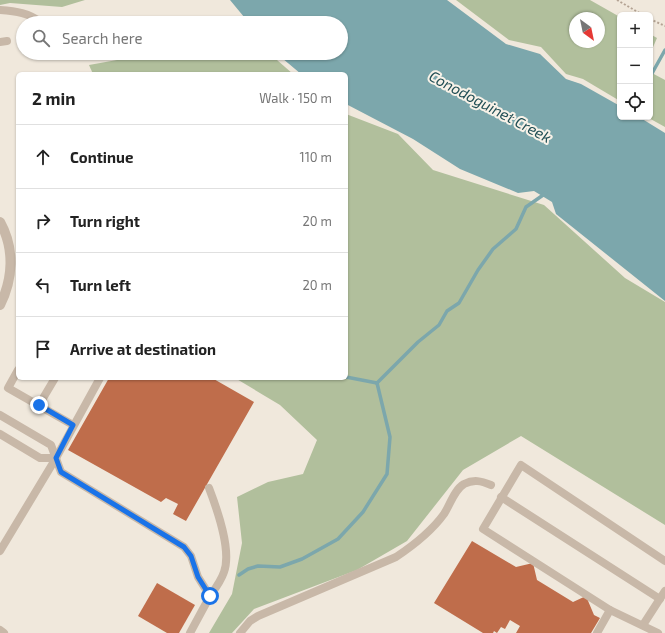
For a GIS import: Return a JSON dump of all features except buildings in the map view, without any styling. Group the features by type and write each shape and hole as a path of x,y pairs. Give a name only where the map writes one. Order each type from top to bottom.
{"street":[{"path":"0,222 7,238 11,269 9,283 0,305"}],"lane":[{"path":"0,10 34,16"},
{"path":"16,374 8,388 73,425"},
{"path":"39,405 54,380"},
{"path":"0,552 56,458 99,380"},
{"path":"0,415 51,445 61,472 184,547 191,556 198,577 210,596"},
{"path":"0,434 40,458 56,458"},
{"path":"658,633 610,610 483,529 521,465 665,561"},
{"path":"240,633 250,621 258,616 396,557 430,531 444,514 463,485 476,480 491,485"},
{"path":"190,633 224,571 226,550 221,519 209,488"},
{"path":"501,497 660,599"},
{"path":"643,625 665,591"},
{"path":"597,633 610,610"},
{"path":"0,630 4,633"}],"path":[{"path":"617,0 638,12"},
{"path":"653,20 665,26"}],"green space":[{"path":"0,0 85,0 62,7 10,3 0,5"},
{"path":"456,0 590,0 617,15 617,99 583,79 566,74 541,47 509,40"},
{"path":"653,36 657,38 653,47"},
{"path":"117,60 277,60 291,72 92,72 89,65"},
{"path":"653,74 665,80 665,127 652,120"},
{"path":"348,115 398,134 433,170 544,205 625,278 665,302 665,525 521,436 463,470 407,541 357,570 254,609 232,633 209,633 232,594 242,543 237,497 268,482 303,474 317,440 280,405 238,380 348,380"}],"water":[{"name":"Conodoguinet Creek","path":"230,0 447,0 506,44 540,54 566,79 581,84 617,104 617,120 644,120 665,133 665,301 556,214 552,202 534,191 518,193 460,169 413,139 348,105 348,72 299,72 284,60 348,60 348,16 243,16"}],"waterway":[{"path":"653,72 665,50"},
{"path":"377,383 418,342 439,325 447,311 459,303 478,270 493,249 516,229 526,207 546,193"},
{"path":"348,377 377,383"},
{"path":"239,575 248,569 258,566 280,567 302,559 338,539 363,512 387,474 390,437 377,383"}],"route":[{"path":"39,405 73,425 56,458 61,472 176,540 191,556 198,577 210,596"}]}
